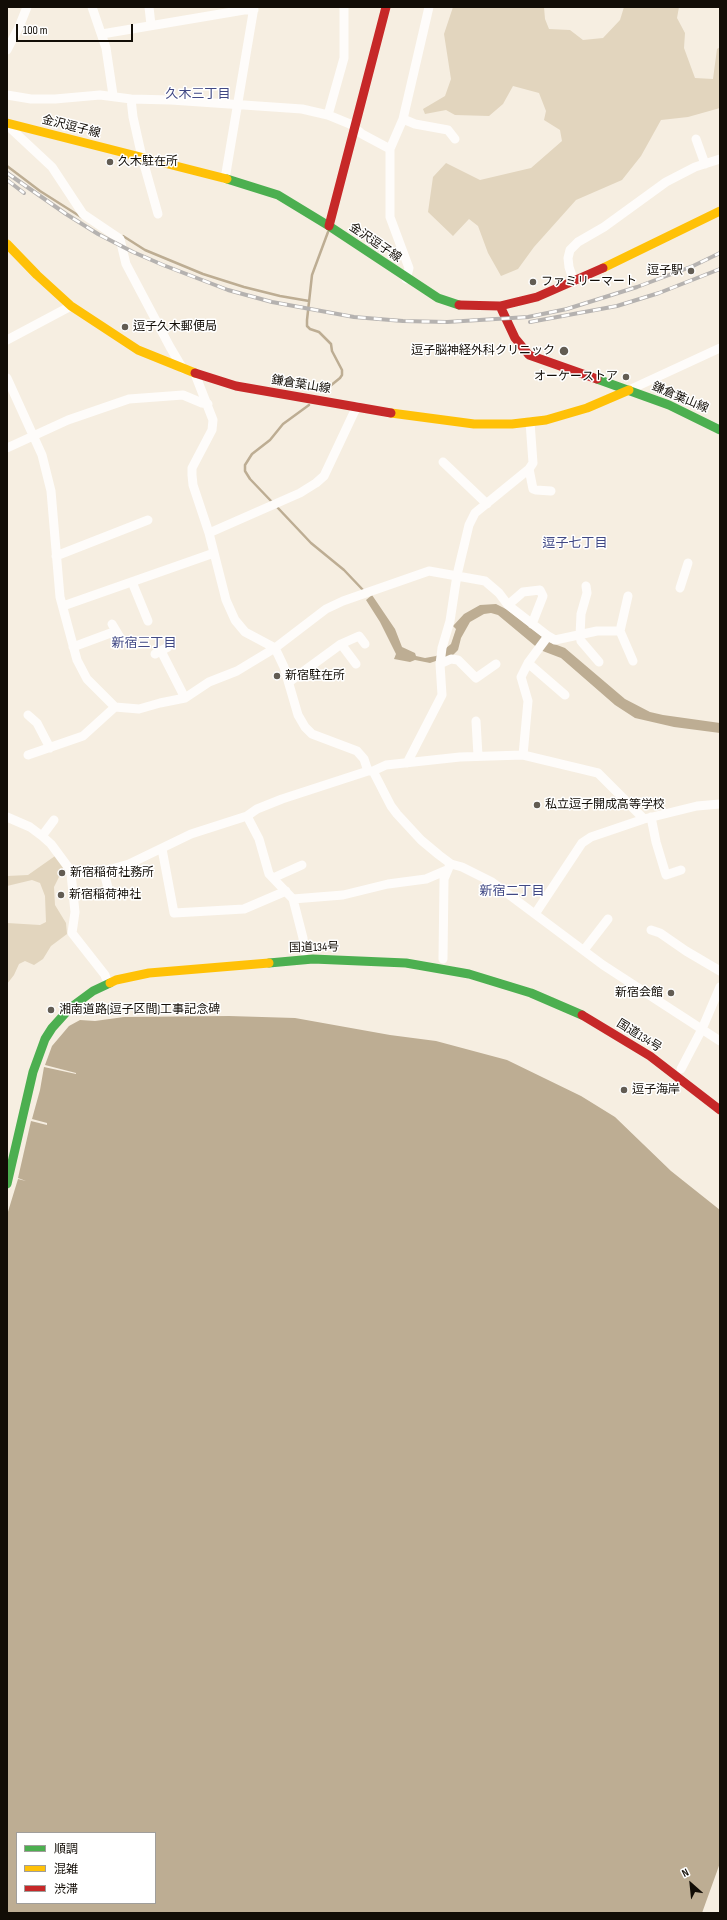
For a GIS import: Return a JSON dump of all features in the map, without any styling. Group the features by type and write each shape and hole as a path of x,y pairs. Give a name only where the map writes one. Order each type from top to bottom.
{"main road":[{"path":"329,226 356,128 386,7"},
{"name":"金沢逗子線","path":"7,124 142,157 278,195 329,226 406,279 448,302 459,305 500,306 537,298 574,282 720,211"},
{"name":"鎌倉葉山線","path":"7,244 10,253 72,306 92,321 138,350 195,374 256,390 463,423 512,424 567,415 629,390"},
{"name":"鎌倉葉山線","path":"500,306 515,338 530,355 574,372 629,390 688,413 720,430"},
{"name":"国道134号","path":"7,1184 33,1072 45,1039 52,1028 70,1008 93,991 116,980 149,973 313,959 406,963 469,974 531,993 581,1015 650,1056 720,1110"}],"street":[{"path":"7,50 27,7"},
{"path":"92,7 106,48 113,96"},
{"path":"149,7 151,25"},
{"path":"328,115 344,58 344,7"},
{"path":"406,279 409,268 390,217 390,149 403,119 429,7"},
{"path":"102,34 254,9 225,179"},
{"path":"7,95 31,99 55,99 100,95 131,99 302,109 328,115 350,124 362,134 390,149"},
{"path":"131,99 133,117 142,157 158,214"},
{"path":"403,119 415,124 448,130 455,138"},
{"path":"7,124 52,167 83,214 120,239 123,258 128,269 166,341 184,370"},
{"path":"696,138 705,164"},
{"path":"574,282 568,266 568,258 570,250 578,242 604,226 666,182 695,166 720,159"},
{"path":"7,340 72,306"},
{"path":"629,390 720,348"},
{"path":"195,374 213,420 212,430 192,468 193,485 209,533 226,600 235,620 245,632 275,648 284,667 298,716 305,727 312,734 357,751 364,759 391,806 404,822 449,867"},
{"path":"7,378 42,455 51,491 60,597 80,668 87,679 115,707 139,709 185,698 208,682 237,671 275,648 326,609 343,601 429,571 485,581 499,593 508,605 547,637 555,640 580,636 597,631 620,631"},
{"path":"7,448 33,434 129,399 183,395 208,404"},
{"path":"209,533 300,493 324,476 357,406"},
{"path":"407,763 442,695 440,662 442,648 450,621 457,575 469,525 475,513 529,469 533,462 530,422"},
{"path":"443,462 487,504"},
{"path":"529,469 533,488 536,490 551,491"},
{"path":"56,556 148,520"},
{"path":"63,606 214,553"},
{"path":"680,588 688,563"},
{"path":"132,582 148,621"},
{"path":"586,586 587,594 581,614 580,636 581,641 599,662"},
{"path":"508,605 523,592 540,590 543,596 532,624"},
{"path":"628,596 620,631 633,661"},
{"path":"74,647 116,631"},
{"path":"289,682 340,644 359,636 365,644"},
{"path":"523,755 528,701 521,677 528,663 547,637"},
{"path":"340,644 356,664"},
{"path":"161,651 185,698"},
{"path":"440,662 451,659 458,660 476,678 496,664"},
{"path":"528,663 565,695"},
{"path":"28,755 83,736 115,707"},
{"path":"28,715 37,723 50,748"},
{"path":"476,721 478,756"},
{"path":"71,874 104,872 129,864 191,834 247,816 258,809 282,799 386,765 478,756 523,755 598,773 647,818 666,875 681,870"},
{"path":"535,914 582,842 591,837 647,818 697,806 720,804"},
{"path":"247,816 259,839 269,874 293,899 303,938 304,951"},
{"path":"7,817 30,827 42,836 51,844 68,867 71,874 74,912 72,933 106,978"},
{"path":"42,836 54,820"},
{"path":"162,849 174,913 244,909 286,891"},
{"path":"274,878 302,865"},
{"path":"443,959 444,880 449,867"},
{"path":"293,899 349,894 388,884 426,879 449,867 462,867 492,882 603,965 720,1041"},
{"path":"104,872 110,896"},
{"path":"584,950 608,919"},
{"path":"651,930 660,933 720,971"},
{"path":"681,1069 702,1029 720,987"}],"shaded area":[{"path":"453,7 544,7 545,19 549,29 570,30 583,40 603,38 620,20 624,7 679,7 677,18 685,33 684,48 695,78 713,79 717,49 720,47 720,108 688,117 661,120 641,156 622,180 576,200 534,247 518,269 501,276 488,253 478,226 469,219 453,236 428,212 433,177 446,163 480,180 531,168 562,141 560,130 544,120 546,111 539,93 513,86 503,104 489,116 455,115 446,110 425,114 423,109 445,96 451,79 444,34"},
{"path":"372,595 395,629 402,647 415,653 416,656 425,658 436,656 451,644 456,629 453,626 464,614 480,605 496,604 506,609 549,642 565,648 625,699 650,712 720,723 720,733 674,727 635,718 615,705 561,658 540,650 498,615 491,613 484,614 470,622 461,638 458,650 453,655 430,663 415,660 410,662 394,659 396,654 380,622 366,600"},
{"path":"55,856 64,867 54,887 55,905 66,923 67,934 51,946 43,959 34,965 25,961 19,964 14,975 7,984 7,923 40,925 46,922 45,896 40,883 32,880 7,886 7,876 28,875"},
{"path":"229,1016 295,1018 390,1035 436,1041 507,1060 581,1096 615,1117 671,1171 720,1210 720,1863 702,1913 7,1913 7,1215 18,1179 26,1181 18,1178 31,1121 47,1125 47,1123 32,1119 40,1090 44,1067 76,1074 45,1065 52,1046 69,1026 80,1020 95,1021 124,1017"}],"waterway":[{"path":"7,166 40,191 81,217"},
{"path":"324,391 340,378 342,375 342,370 332,351 331,344 319,332 310,329 307,326 307,320 312,275 328,232"},
{"path":"123,236 145,250 203,274 244,287 280,296 309,301"},
{"path":"272,502 250,479 245,471 245,465 252,454 270,440 283,424 309,405"},
{"path":"277,507 311,543 344,570 363,590"}],"railway":[{"path":"7,173 66,214 98,234 163,265 228,290 272,302 354,317 403,321 447,322 528,317 567,309 637,287 693,266 720,253"},
{"path":"7,180 24,193"},
{"path":"530,322 617,306 659,293 720,269"}],"traffic: fast":[{"path":"227,179 278,195 329,226 438,298 459,305"},
{"path":"597,379 669,405 720,430"},
{"path":"269,963 313,959 406,963 469,974 531,993 582,1015"},
{"path":"7,1184 33,1072 45,1039 52,1028 70,1008 93,991 110,983"}],"traffic: slow":[{"path":"7,123 227,179"},
{"path":"603,268 720,211"},
{"path":"7,244 37,275 71,306 138,350 195,373"},
{"path":"391,413 474,424 512,424 546,420 587,408 629,390"},
{"path":"110,983 116,980 149,973 269,963"}],"traffic: jam":[{"path":"329,226 386,7"},
{"path":"459,305 500,306 537,297 603,268"},
{"path":"500,306 515,338 529,355 597,379"},
{"path":"195,373 236,386 391,413"},
{"path":"582,1015 650,1056 720,1110"}],"place":[{"name":"久木駐在所","path":"110,162"},
{"name":"逗子駅","path":"691,271"},
{"name":"ファミリーマート","path":"533,282"},
{"name":"逗子久木郵便局","path":"125,327"},
{"name":"逗子脳神経外科クリニック","path":"564,351"},
{"name":"オーケーストア","path":"626,377"},
{"name":"新宿駐在所","path":"277,676"},
{"name":"私立逗子開成高等学校","path":"537,805"},
{"name":"新宿稲荷社務所","path":"62,873"},
{"name":"新宿稲荷神社","path":"61,895"},
{"name":"新宿会館","path":"671,993"},
{"name":"湘南道路(逗子区間)工事記念碑","path":"51,1010"},
{"name":"逗子海岸","path":"624,1090"}],"district":[{"name":"久木三丁目","path":"198,95"},
{"name":"逗子七丁目","path":"575,544"},
{"name":"新宿三丁目","path":"144,644"},
{"name":"新宿二丁目","path":"512,892"}]}
